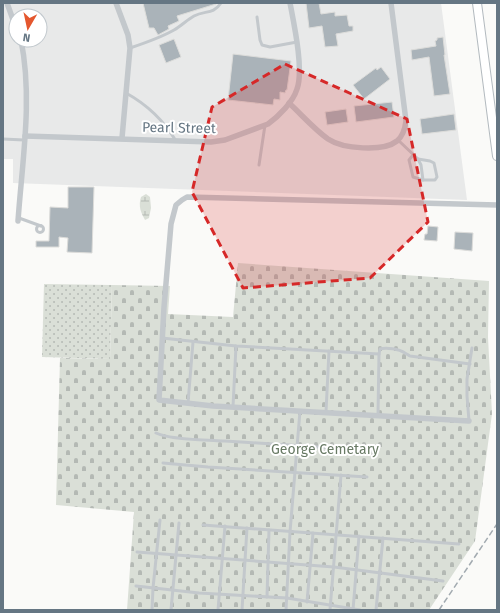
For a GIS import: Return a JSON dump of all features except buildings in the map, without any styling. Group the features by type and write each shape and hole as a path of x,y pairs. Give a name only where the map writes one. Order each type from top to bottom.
{"main road":[{"path":"477,3 497,156"}],"street":[{"path":"3,6 7,3"},
{"path":"116,3 128,35 130,48 122,138"},
{"name":"Pearl Street","path":"24,138 122,138 176,141 217,141 225,140 265,125 273,120 289,103 297,90 300,79 297,42 290,3"},
{"path":"289,103 328,139 337,144 352,147 380,148 389,146 398,140 404,132 406,122 391,3"},
{"path":"18,220 26,88 22,48"},
{"path":"469,421 188,404 159,400 162,338 171,224 176,205 187,198 497,205"}],"lane":[{"path":"130,48 164,36 196,15 212,12 221,3"},
{"path":"257,17 262,45 270,47 297,42"},
{"path":"126,93 155,115 166,126 176,141"},
{"path":"259,165 265,125"},
{"path":"3,139 24,138"},
{"path":"398,140 418,159 421,165 423,180"},
{"path":"413,155 409,160 412,176 423,180 436,179 435,166 430,161 418,159"},
{"path":"18,220 41,226"},
{"path":"162,338 236,346 379,354"},
{"path":"188,404 193,342"},
{"path":"233,407 236,346"},
{"path":"378,416 380,349 384,348 399,351 410,356 470,364"},
{"path":"469,421 467,379 472,348"},
{"path":"326,412 329,351"},
{"path":"286,610 290,532 300,411"},
{"path":"156,433 169,436 372,451"},
{"path":"163,462 296,473 367,477"},
{"path":"330,610 341,475"},
{"path":"152,610 160,520"},
{"path":"171,610 179,523"},
{"path":"203,525 458,544"},
{"path":"218,610 218,594 225,526"},
{"path":"242,610 247,528"},
{"path":"267,597 269,530"},
{"path":"307,602 313,533"},
{"path":"353,609 359,536"},
{"path":"376,610 383,538"},
{"path":"137,552 334,567 443,581"},
{"path":"136,586 218,594 287,598 360,610"}],"highlighted area":[{"path":"285,64 407,119 428,222 370,278 243,288 192,192 212,107"}],"shaded area":[{"path":"3,3 441,3 467,200 13,183 13,159 3,159"}],"green space":[{"path":"146,194 150,197 151,208 149,218 145,220 141,212 140,203 141,197"},
{"name":"George Cemetary","path":"238,263 489,281 488,337 492,414 475,541 429,610 127,610 134,512 56,505 60,358 110,359 112,285 170,286 168,314 233,317"},
{"path":"44,284 112,285 110,359 42,357"}],"railway":[{"path":"439,610 497,524"}]}
